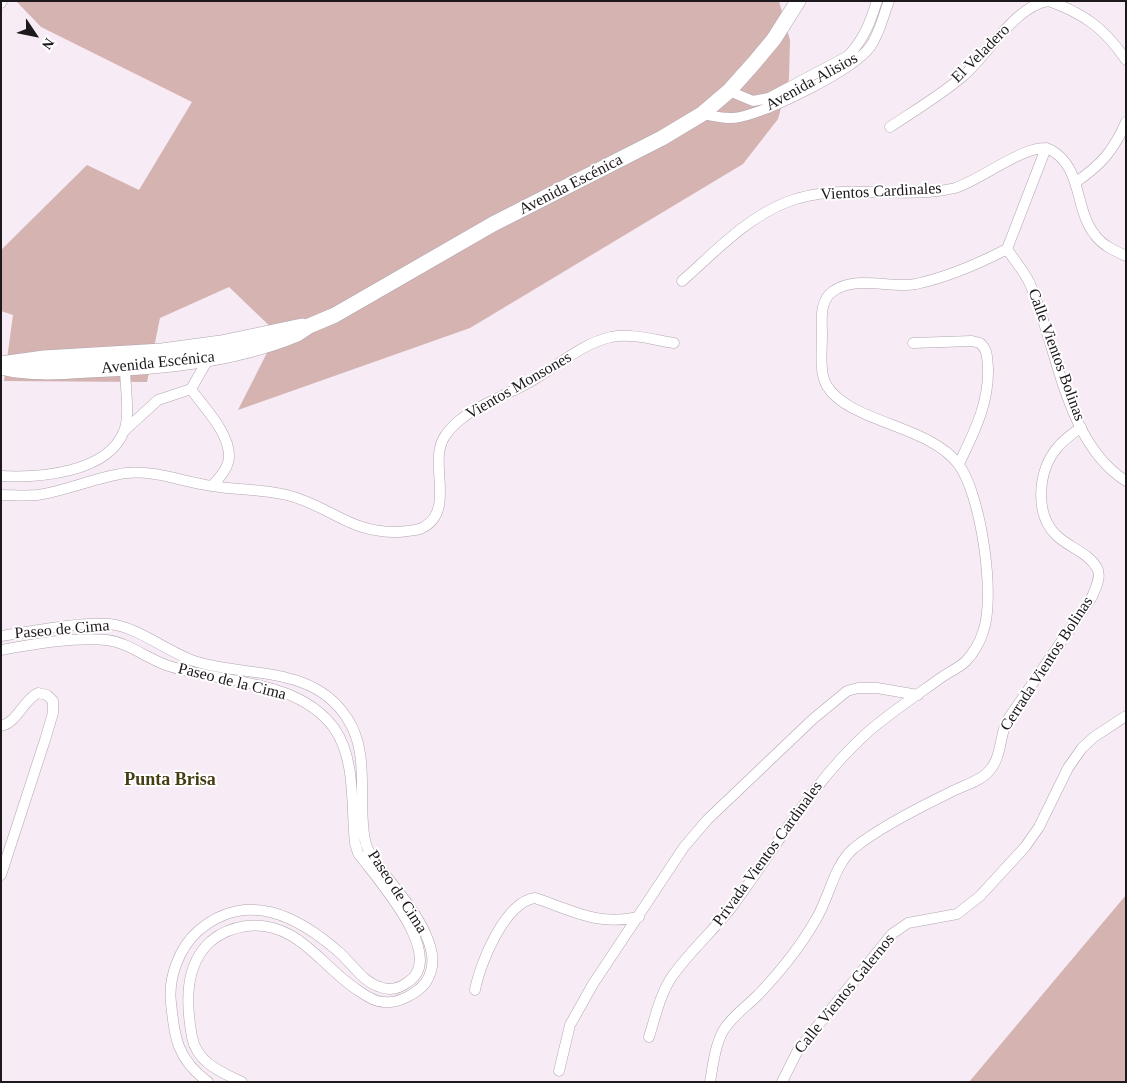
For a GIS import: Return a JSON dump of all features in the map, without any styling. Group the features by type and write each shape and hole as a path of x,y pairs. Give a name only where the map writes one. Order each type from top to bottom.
{"main road":[{"name":"Avenida Escénica","path":"125,361 206,361 282,340 336,315 484,229 645,147 702,114 729,91 774,39 798,1"},
{"name":"Avenida Escénica","path":"1,366 19,372 45,372 125,361 221,344 297,326 309,326"}],"street":[{"name":"Avenida Alisios","path":"729,91 753,101 769,98 848,56 858,45 870,24 876,1"},
{"name":"Avenida Alisios","path":"702,114 725,118 739,117 771,108 858,60 878,34 890,1"},
{"name":"El Veladero","path":"890,127 963,76 1025,10 1038,2 1048,1 1067,8 1094,23 1111,39 1126,60"},
{"path":"1076,182 1094,170 1115,146 1126,122"},
{"name":"Vientos Cardinales","path":"682,281 750,221 787,202 814,195 846,192 932,193 968,185 1034,148 1046,148"},
{"path":"913,343 972,341 980,343 985,347 987,353 988,389 982,414 959,464 932,442 869,416 835,395 824,378 823,306 830,293 839,288 869,283 903,286 915,284 981,262 1007,249 1046,148 1061,158 1076,182 1082,207 1095,236 1126,256"},
{"name":"Calle Vientos Bolinas","path":"1007,249 1029,282 1082,427 1103,463 1126,481"},
{"name":"Vientos Monsones","path":"212,486 287,495 315,505 348,523 364,529 380,532 422,528 432,519 437,511 440,492 438,466 440,447 444,437 464,418 478,408 507,396 590,345 604,340 632,336 674,343"},
{"path":"1,476 75,470 90,465 102,457 124,431 158,400 191,389 206,361 221,344"},
{"path":"124,431 126,413 125,361"},
{"path":"1,494 17,496 37,495 124,473 143,472 212,486 222,474 229,456 224,437 218,426 191,389"},
{"name":"Cerrada Vientos Bolinas","path":"710,1082 716,1049 724,1030 775,975 815,921 829,895 843,859 854,848 872,836 988,772 996,761 1001,734 1006,722 1092,597 1099,580 1098,570 1091,560 1056,535 1048,524 1042,498 1043,479 1051,457 1058,446 1082,427"},
{"name":"Privada Vientos Cardinales","path":"649,1037 670,980 730,908 826,774 869,732 918,694 966,661 978,645 987,618 986,567 976,505 959,464"},
{"path":"17,496 19,476"},
{"name":"Paseo de Cima","path":"1,636 112,624 195,662 289,678 307,683 335,703 354,732 360,752 365,843 374,859 421,925 431,947 432,968 428,979 412,994 397,1001 384,1003 370,998 352,987 299,939 280,928 254,925 225,931 210,942 198,957 190,976 187,1010 193,1043 200,1057 214,1069 242,1082"},
{"name":"Paseo de la Cima","path":"1,650 78,640 109,640 132,647 164,664 197,675 255,685 287,694 320,714 341,739 350,774 354,842 358,853 410,926 419,945 422,957 419,968 411,980 399,988 386,989 378,987 312,931 284,915 245,910 214,920 194,934 177,961 173,973 170,998 174,1035 181,1053 193,1071 208,1082"},
{"path":"559,1071 570,1025 593,984 684,847 706,820 847,691 858,688 918,694"},
{"path":"1,726 9,723 30,696 38,693 47,695 53,701 53,713 45,740 1,875"},
{"name":"Calle Vientos Galernos","path":"782,1082 798,1050 892,934 908,923 957,914 980,896 1025,848 1039,827 1068,768 1082,748 1094,737 1126,716"},
{"path":"475,990 478,970 490,946 508,917 527,899 535,898 590,918 607,921 618,922 638,917"},
{"path":"280,928 284,915"},
{"path":"173,973 190,976"}],"shaded area":[{"path":"16,1 779,1 790,40 789,79 778,119 743,164 470,328 238,410 277,333 229,287 160,318 147,382 4,381 13,315 1,311 1,250 87,165 139,190 192,102 41,27"},
{"path":"1126,895 1126,1082 969,1082"}],"district":[{"name":"Punta Brisa","path":"170,780"}]}
